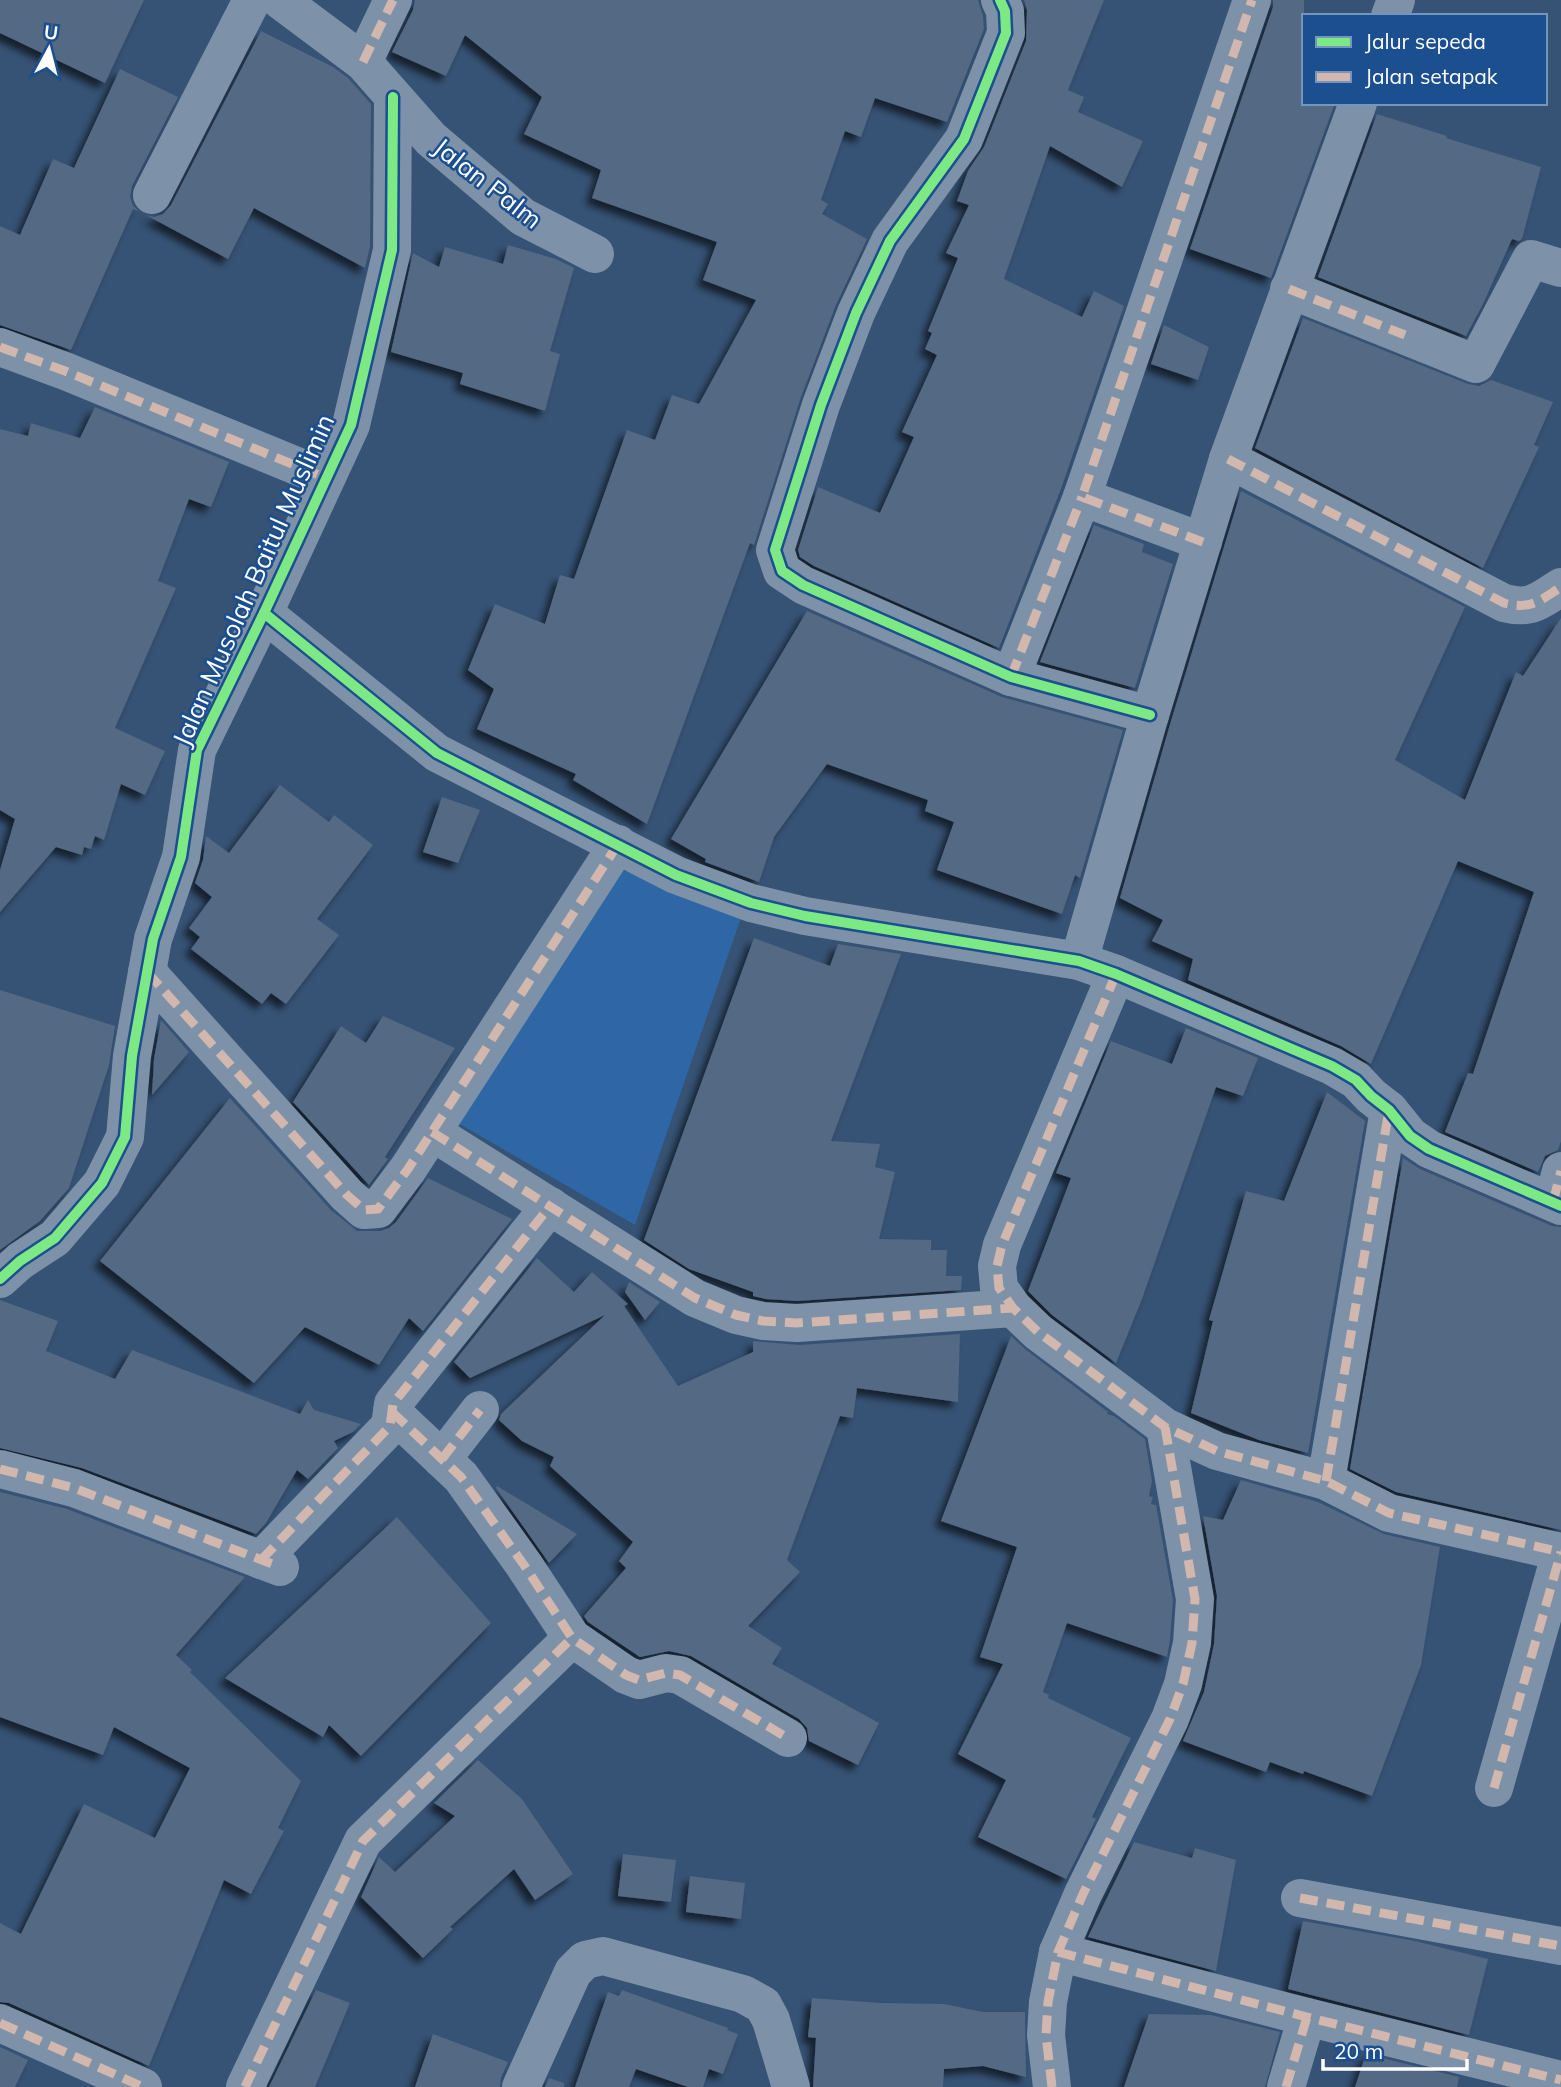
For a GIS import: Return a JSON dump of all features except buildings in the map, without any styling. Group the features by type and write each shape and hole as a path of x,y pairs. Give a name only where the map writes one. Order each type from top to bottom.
{"street":[{"path":"152,195 252,0"},
{"name":"Jalan Palm","path":"280,0 363,62 431,139 523,217 595,254"},
{"path":"363,62 393,0"},
{"path":"1000,0 1005,11 1006,33 964,139 890,241 856,313 821,405 775,550 782,572 803,585 1011,677 1150,715"},
{"path":"1011,677 1082,497 1252,0"},
{"name":"Jalan Musolah Baitul Muslimin","path":"0,1279 20,1261 55,1238 102,1183 125,1137 132,1056 153,939 181,857 197,750 351,425 392,250 393,97"},
{"path":"1079,961 1228,458 1357,105"},
{"path":"1289,289 1476,364 1531,259 1561,268"},
{"path":"0,346 326,478"},
{"path":"1228,458 1504,603 1525,607 1535,604 1561,587"},
{"path":"1082,497 1203,542"},
{"path":"264,612 437,753 676,875 751,903 805,916 1079,961 1116,974 1332,1066 1356,1080 1389,1110 1410,1136 1429,1149 1558,1193"},
{"path":"147,972 347,1195 364,1210 378,1209 408,1169 618,844"},
{"path":"1116,974 1002,1245 997,1266 999,1288 1013,1308 1038,1332 1166,1427 1217,1451 1326,1481 1389,1513 1561,1552 1494,1788"},
{"path":"1326,1481 1389,1110"},
{"path":"432,1132 695,1298 736,1315 763,1321 797,1323 1013,1308"},
{"path":"0,1469 74,1488 271,1563 390,1426 396,1399 550,1206"},
{"path":"442,1459 480,1410"},
{"path":"392,1412 461,1477 524,1564 572,1638 626,1675 639,1680 666,1673 680,1675 788,1738"},
{"path":"1052,2087 1046,2035 1048,2002 1058,1952 1083,1894 1160,1740 1183,1684 1192,1643 1195,1599 1166,1427"},
{"path":"245,2087 363,1841 572,1638"},
{"path":"1300,1898 1561,1946"},
{"path":"1058,1952 1561,2080"},
{"path":"522,2087 573,1972 585,1959 603,1956 743,1994 763,2004 771,2020 792,2087"},
{"path":"1286,2087 1307,2017"},
{"path":"0,2023 143,2087"}],"shaded area":[{"path":"588,858 743,912 635,1225 430,1107"}],"marked path":[{"path":"363,62 393,0"},
{"path":"1203,542 1082,497 1252,0"},
{"path":"1289,289 1405,335"},
{"path":"0,347 326,478"},
{"path":"1228,459 1504,603 1528,605 1561,587"},
{"path":"1011,677 1082,497"},
{"path":"147,972 347,1195 364,1210 378,1209 408,1169 618,844"},
{"path":"1116,974 1002,1245 997,1266 999,1288 1013,1308 1038,1332 1165,1427 1217,1451 1326,1481 1389,1513 1561,1552"},
{"path":"1326,1481 1389,1110"},
{"path":"432,1132 695,1298 736,1315 763,1321 797,1323 1013,1308"},
{"path":"1553,1202 1561,1171"},
{"path":"261,1560 390,1426 393,1404 550,1206"},
{"path":"442,1459 480,1410"},
{"path":"392,1412 461,1477 572,1638 626,1675 639,1680 666,1673 680,1675 788,1738"},
{"path":"1052,2087 1046,2035 1048,2002 1058,1952 1083,1894 1170,1719 1183,1684 1192,1643 1195,1599 1165,1427"},
{"path":"0,1469 74,1488 280,1567"},
{"path":"1494,1788 1561,1552"},
{"path":"245,2087 363,1841 572,1638"},
{"path":"1300,1898 1561,1946"},
{"path":"1058,1952 1561,2080"},
{"path":"1286,2087 1307,2017"},
{"path":"0,2023 143,2087"}],"cycle path":[{"path":"1000,0 1005,11 1006,33 964,139 890,241 856,313 821,405 775,550 782,571 803,585 1011,677 1150,715"},
{"path":"0,1279 20,1261 55,1238 102,1183 125,1137 132,1056 153,939 181,857 197,750 351,425 392,250 393,97"},
{"path":"264,613 437,753 676,875 751,903 805,916 1079,961 1116,974 1332,1066 1356,1080 1389,1110 1410,1136 1429,1149 1561,1206"}]}
